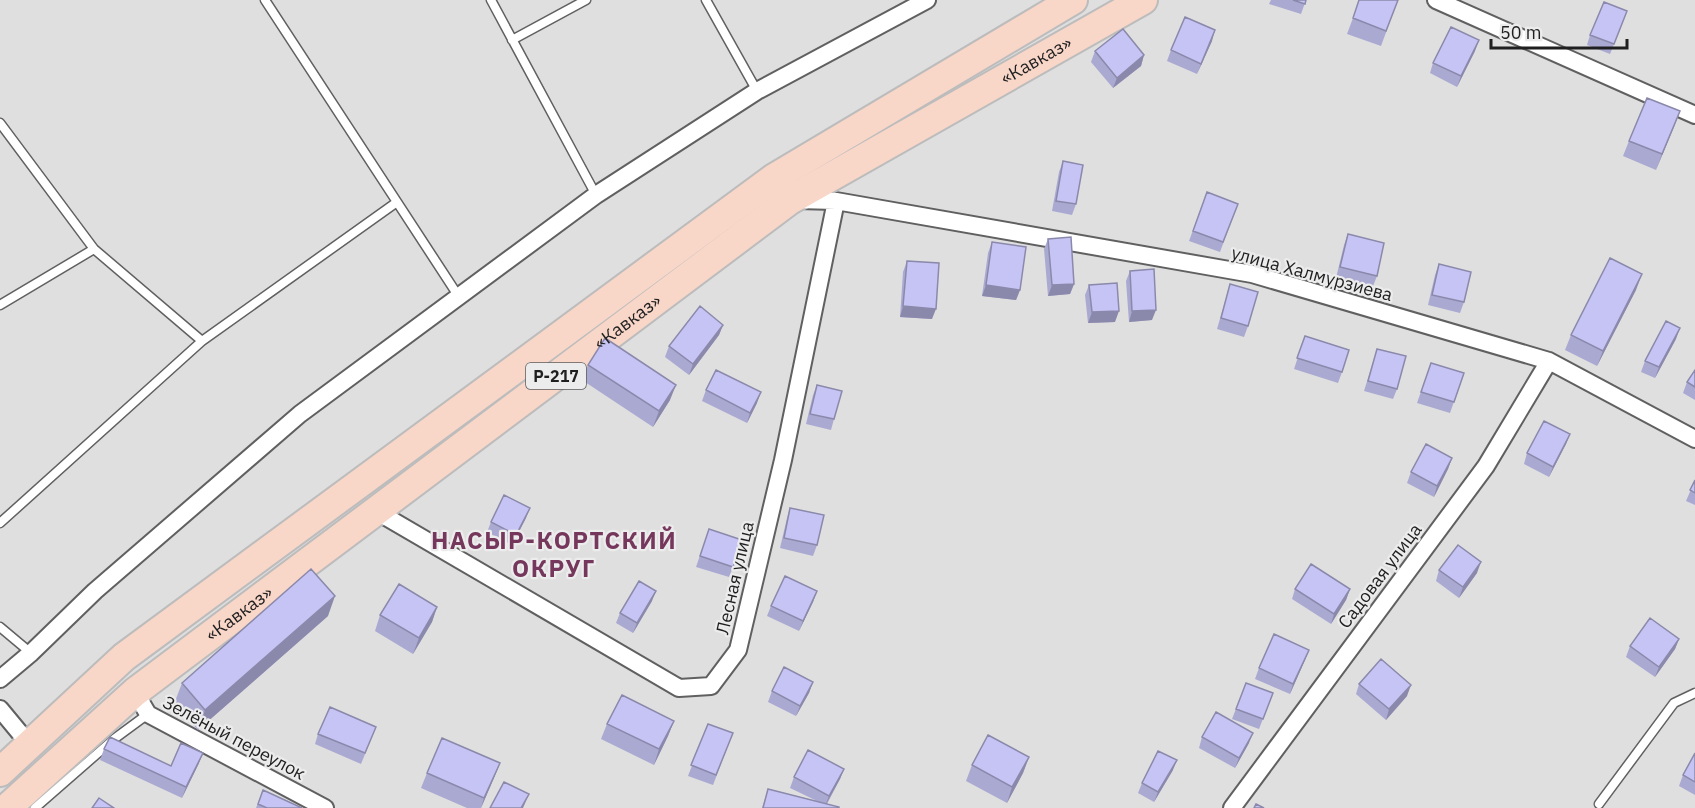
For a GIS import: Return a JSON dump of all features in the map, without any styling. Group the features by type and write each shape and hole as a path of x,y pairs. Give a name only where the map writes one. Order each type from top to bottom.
{"highway":[{"name":"«Кавказ»","path":"0,772 124,657 774,178 1073,0"},
{"name":"«Кавказ»","path":"7,808 141,703 376,510 790,200 1143,0"}],"street":[{"path":"0,680 95,591 300,414 596,195 758,91 927,0"},
{"path":"1436,0 1695,115"},
{"name":"улица Халмурзиева","path":"790,200 836,201 1252,274 1549,361 1695,439"},
{"name":"Лесная улица","path":"376,510 679,688 711,686 738,650 783,460 836,201"},
{"name":"Садовая улица","path":"1232,808 1486,466 1549,361"},
{"name":"Зелёный переулок","path":"141,703 325,808"},
{"path":"0,709 29,744"}],"lane":[{"path":"265,0 459,297"},
{"path":"491,0 596,195"},
{"path":"512,40 586,0"},
{"path":"706,0 758,91"},
{"path":"0,123 94,249 202,341"},
{"path":"0,523 202,341 397,202"},
{"path":"0,305 94,249"},
{"path":"0,627 31,653"},
{"path":"1599,804 1674,704 1695,693"},
{"path":"35,808 114,739 141,703"}],"building":[{"path":"1293,0 1306,0 1305,4"},
{"path":"1359,0 1398,0 1386,31 1353,18"},
{"path":"1604,2 1627,11 1614,44 1590,35"},
{"path":"1185,17 1215,30 1201,64 1171,50"},
{"path":"1451,27 1479,40 1461,76 1433,63"},
{"path":"1123,29 1144,55 1117,78 1095,51"},
{"path":"1647,98 1680,111 1662,154 1629,141"},
{"path":"1063,161 1083,165 1076,204 1056,201"},
{"path":"1207,192 1238,204 1223,242 1193,231"},
{"path":"1348,234 1384,243 1377,276 1340,267"},
{"path":"1071,237 1074,284 1052,285 1048,239"},
{"path":"992,242 1026,247 1020,290 986,285"},
{"path":"1610,258 1642,274 1603,351 1571,335"},
{"path":"907,261 939,263 936,309 903,306"},
{"path":"1439,264 1471,272 1464,302 1432,295"},
{"path":"1154,269 1156,310 1132,311 1130,271"},
{"path":"1117,283 1119,311 1092,312 1089,285"},
{"path":"1230,284 1258,292 1248,326 1221,318"},
{"path":"700,306 723,325 693,364 669,346"},
{"path":"1666,321 1680,328 1659,367 1645,361"},
{"path":"1305,336 1349,350 1342,372 1297,358"},
{"path":"605,338 676,385 659,411 588,365"},
{"path":"1377,349 1406,356 1397,389 1368,381"},
{"path":"1431,363 1464,373 1454,402 1421,392"},
{"path":"716,370 761,392 750,413 706,390"},
{"path":"1695,370 1695,387 1687,382"},
{"path":"817,385 842,391 834,419 810,414"},
{"path":"1544,421 1570,434 1553,467 1527,453"},
{"path":"1426,444 1452,458 1437,486 1411,472"},
{"path":"1695,480 1695,493 1690,490"},
{"path":"504,495 530,508 516,535 491,522"},
{"path":"790,508 824,515 817,545 784,538"},
{"path":"709,529 742,540 733,567 700,556"},
{"path":"1458,545 1481,562 1463,587 1439,570"},
{"path":"1311,564 1350,589 1334,614 1295,589"},
{"path":"311,569 335,596 205,710 182,683"},
{"path":"785,576 817,591 803,621 771,606"},
{"path":"639,581 656,591 637,623 620,613"},
{"path":"399,584 437,607 419,638 380,615"},
{"path":"1650,618 1679,639 1659,667 1630,646"},
{"path":"1274,634 1309,650 1293,684 1259,668"},
{"path":"1381,659 1411,685 1389,709 1359,684"},
{"path":"784,667 813,682 800,706 772,691"},
{"path":"1246,683 1273,693 1263,719 1236,709"},
{"path":"622,695 674,721 659,749 607,724"},
{"path":"330,707 376,727 365,753 318,734"},
{"path":"1216,712 1253,733 1239,758 1202,737"},
{"path":"708,724 733,733 716,775 691,765"},
{"path":"988,735 1029,757 1012,787 972,765"},
{"path":"110,737 171,766 181,743 203,753 186,787 104,749"},
{"path":"442,738 500,763 484,798 427,773"},
{"path":"808,750 844,769 829,796 794,777"},
{"path":"1158,751 1177,760 1158,792 1142,783"},
{"path":"1695,753 1695,782 1683,775"},
{"path":"504,782 529,794 521,808 490,808"},
{"path":"768,789 839,807 839,808 763,808"},
{"path":"263,790 302,808 267,808 258,804"},
{"path":"99,798 114,808 92,808"}],"district":[{"name":"НАСЫР-КОРТСКИЙ ОКРУГ","path":"554,555"}]}
